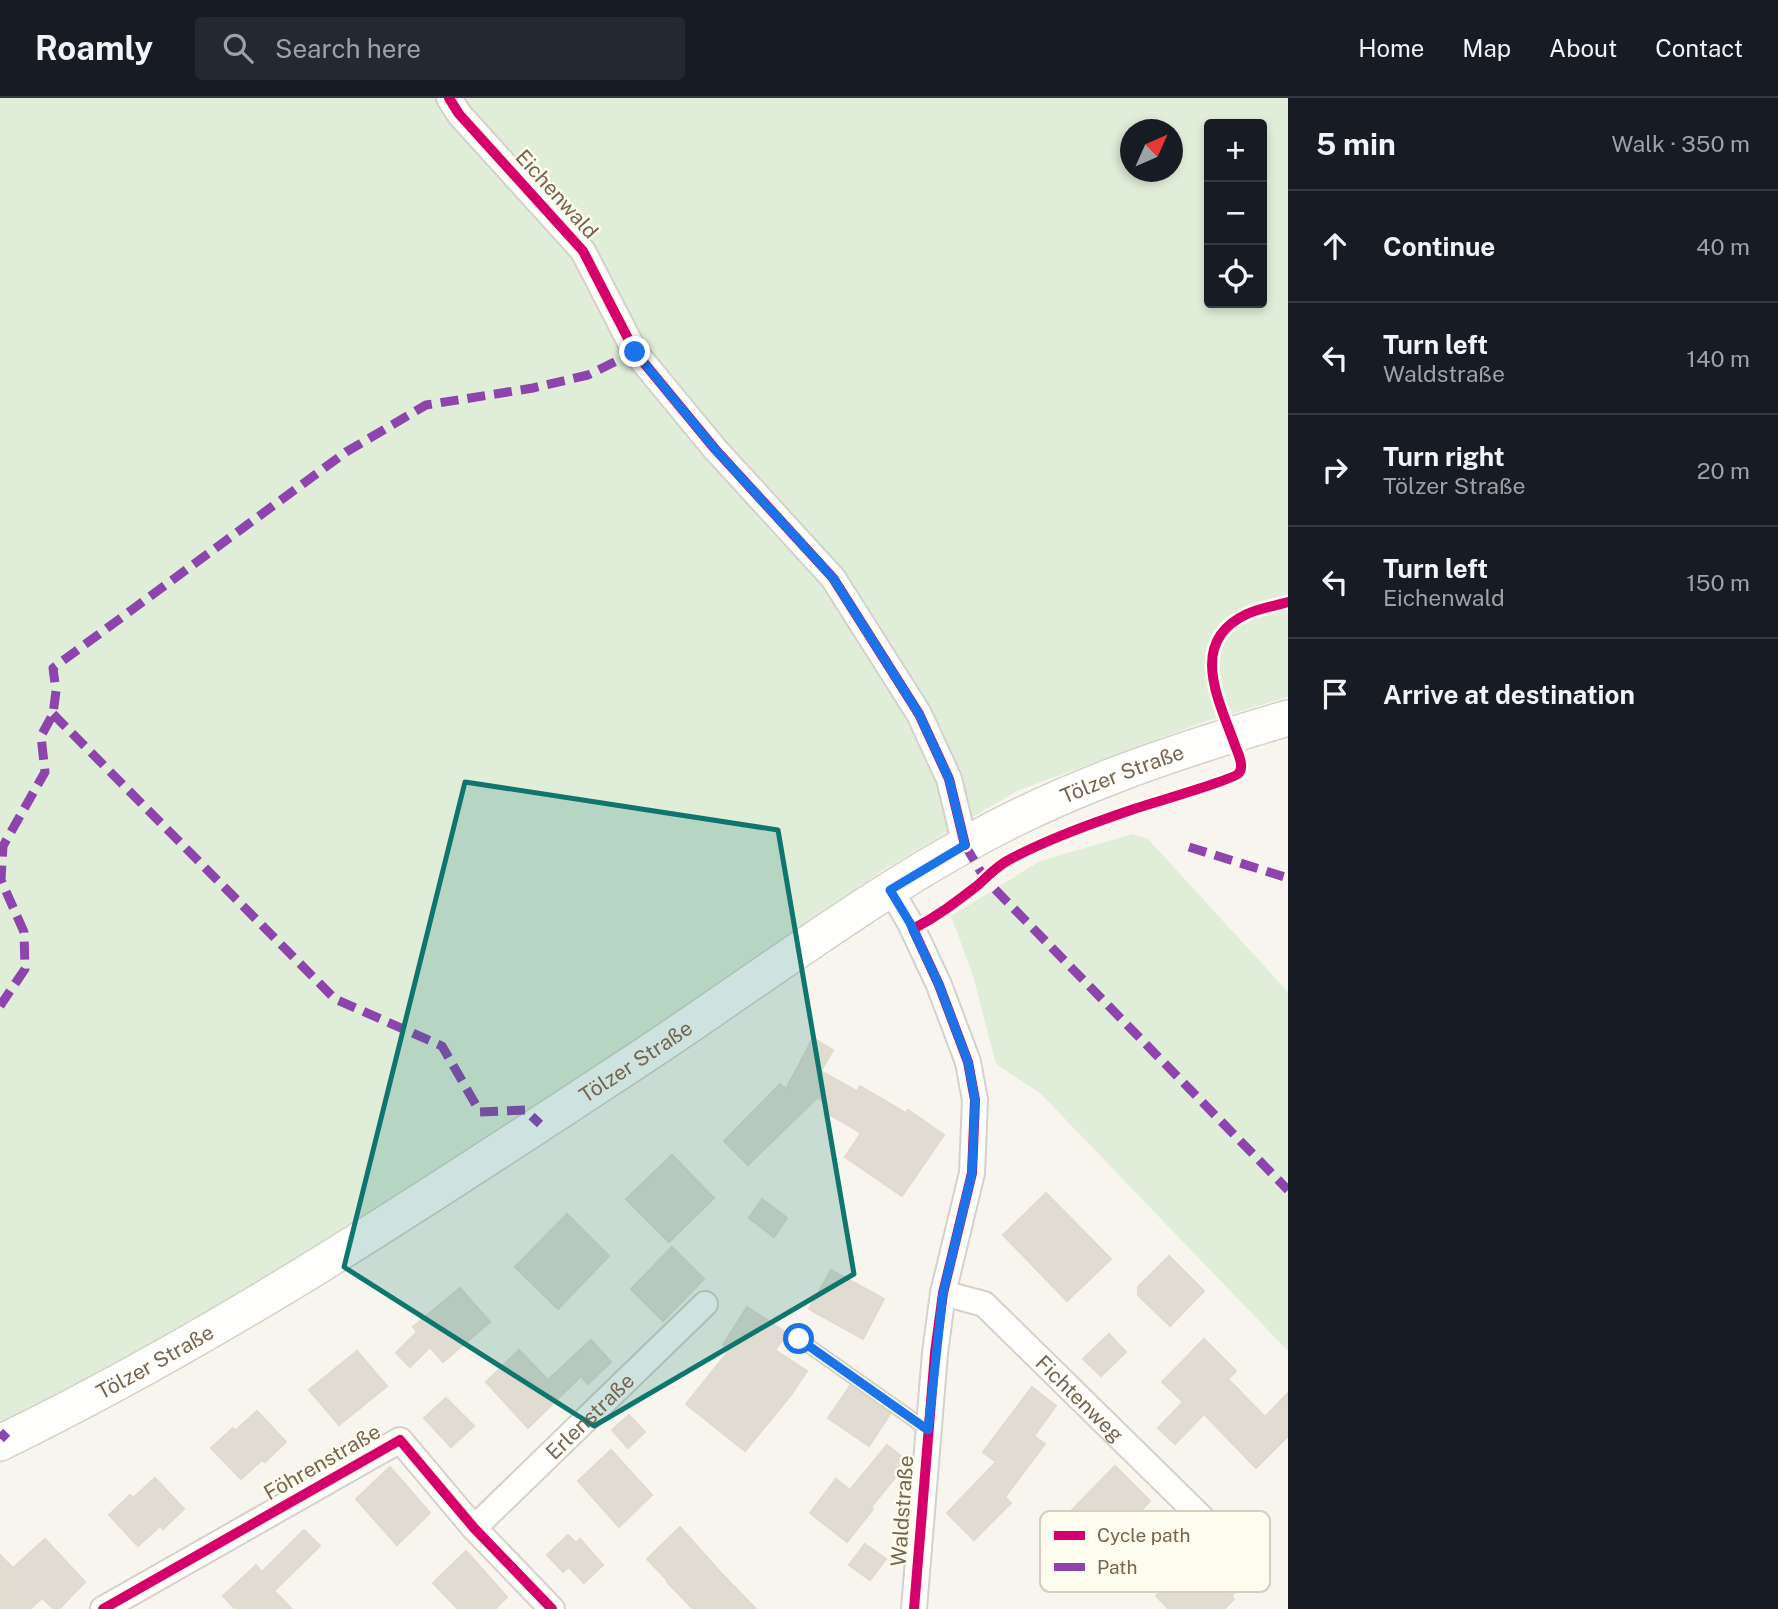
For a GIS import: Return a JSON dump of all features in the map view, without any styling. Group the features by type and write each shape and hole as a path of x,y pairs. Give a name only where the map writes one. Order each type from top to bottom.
{"main road":[{"name":"Tölzer Straße","path":"0,1443 103,1390 287,1285 736,995 812,940 965,845 1036,809 1119,772 1288,718"}],"street":[{"name":"Eichenwald","path":"449,98 459,114 583,251 635,352 715,449 833,578 919,714 949,779 965,845"},
{"name":"Waldstraße","path":"890,890 910,923 939,985 968,1062 975,1100 972,1173 943,1293 928,1430 914,1609"},
{"name":"Fichtenweg","path":"943,1293 984,1304 1195,1511"},
{"name":"Erlenstraße","path":"474,1528 705,1304"},
{"name":"Föhrenstraße","path":"103,1609 140,1601 400,1440 474,1528 552,1609"}],"lane":[{"path":"799,1339 928,1430"}],"highlighted area":[{"path":"465,782 778,830 854,1274 594,1426 344,1267"}],"green space":[{"path":"0,98 1288,98 1288,697 1207,721 1017,791 880,872 767,952 423,1185 274,1276 0,1427"},
{"path":"1133,834 1148,839 1288,992 1288,1351 1040,1093 996,1064 973,976 951,916 1040,861"}],"building":[{"path":"813,1038 833,1050 821,1071 857,1091 860,1086 906,1113 908,1110 944,1135 902,1196 845,1157 861,1133 825,1112 829,1106 818,1097 748,1165 724,1141 780,1084 786,1089"},
{"path":"672,1155 714,1198 669,1242 626,1199"},
{"path":"1046,1193 1111,1259 1067,1301 1003,1235"},
{"path":"762,1199 787,1218 774,1237 749,1218"},
{"path":"567,1214 609,1256 558,1309 515,1267"},
{"path":"672,1247 704,1279 663,1321 631,1289"},
{"path":"1169,1256 1204,1291 1170,1326 1138,1295 1138,1287"},
{"path":"831,1270 884,1299 863,1339 809,1309"},
{"path":"460,1288 490,1322 443,1362 430,1347 410,1367 396,1353 417,1332 413,1327"},
{"path":"747,1307 787,1333 775,1350 807,1371 745,1451 686,1404 730,1349 723,1345"},
{"path":"1109,1334 1126,1352 1101,1376 1083,1359"},
{"path":"1204,1339 1236,1371 1228,1379 1265,1417 1288,1393 1288,1436 1256,1468 1204,1414 1175,1444 1158,1428 1183,1402 1162,1382"},
{"path":"591,1340 611,1362 588,1384 581,1376 528,1428 486,1382 519,1350 548,1380"},
{"path":"357,1351 387,1386 339,1425 309,1390"},
{"path":"850,1386 890,1414 869,1446 828,1418"},
{"path":"1032,1387 1056,1406 1034,1436 1045,1444 1005,1497 1011,1503 974,1540 947,1513 996,1462 983,1452"},
{"path":"446,1398 474,1426 451,1447 424,1418"},
{"path":"257,1411 286,1442 265,1462 262,1460 241,1479 211,1448"},
{"path":"629,1415 645,1432 628,1448 612,1430"},
{"path":"887,1445 908,1462 871,1507 873,1509 847,1542 810,1513 836,1479 850,1490"},
{"path":"611,1450 652,1495 619,1527 578,1481"},
{"path":"1115,1466 1150,1501 1141,1511 1072,1510"},
{"path":"390,1467 430,1513 397,1545 356,1499"},
{"path":"155,1478 184,1509 163,1529 160,1526 138,1546 109,1515 130,1495 133,1498"},
{"path":"680,1527 756,1609 693,1609 667,1582 647,1559"},
{"path":"304,1530 320,1546 274,1591 292,1609 235,1609 223,1596 256,1565 262,1572"},
{"path":"568,1535 576,1543 580,1539 603,1565 584,1583 569,1567 563,1572 547,1555"},
{"path":"45,1539 85,1582 59,1609 54,1609 42,1598 30,1609 0,1609 0,1555 13,1568"},
{"path":"865,1544 886,1559 870,1580 849,1565"},
{"path":"466,1551 507,1597 495,1609 458,1609 433,1583"},
{"path":"1160,1592 1235,1592 1231,1596 1234,1599 1224,1609 1169,1609 1156,1596"}],"marked path":[{"path":"0,1006 25,969 24,932 1,880 3,846 45,772 41,736 53,714 56,691 53,668 346,452 426,405 533,388 588,375 635,352"},
{"path":"53,714 335,999 442,1046 480,1112 525,1110 540,1124"},
{"path":"965,845 985,879 1288,1190"},
{"path":"1189,847 1288,878"},
{"path":"0,1432 7,1439"}],"cycle path":[{"path":"449,98 459,114 583,251 635,352 715,449 833,578 919,714 949,779 965,845"},
{"path":"914,1609 935,1353 943,1293 972,1173 975,1100 968,1062 939,985 913,929 954,903 1003,863 1022,853 1086,826 1208,786 1239,773 1240,757 1216,693 1212,657 1217,640 1228,626 1247,614 1288,602"},
{"path":"103,1609 400,1440 474,1528 552,1609"}],"route":[{"path":"635,352 715,449 833,578 919,714 949,779 965,845 890,890 910,923 939,985 968,1062 975,1100 972,1173 943,1293 934,1353 928,1430 799,1339"}]}
